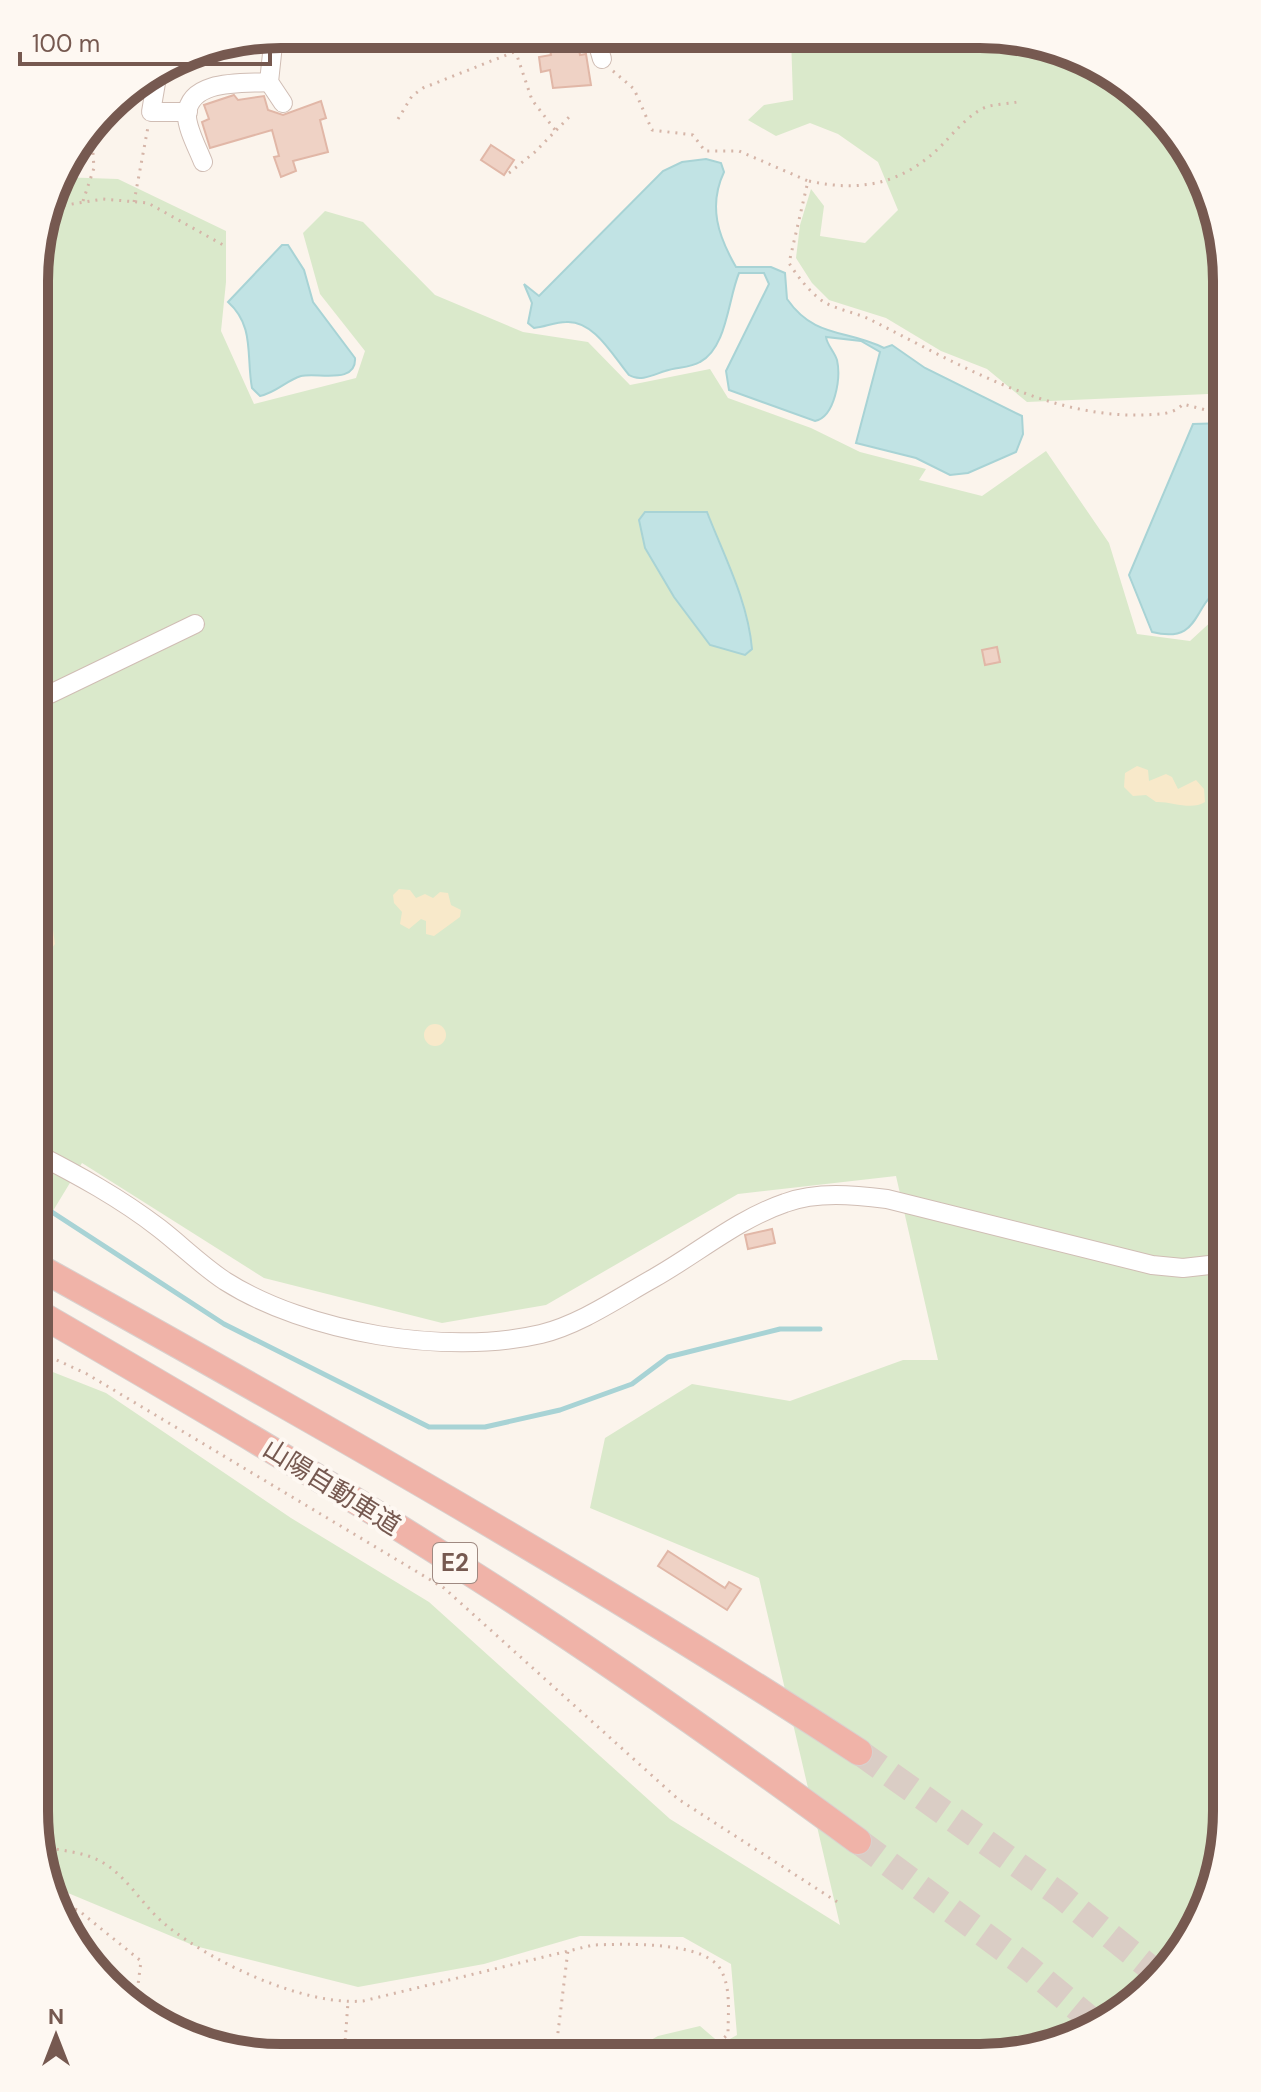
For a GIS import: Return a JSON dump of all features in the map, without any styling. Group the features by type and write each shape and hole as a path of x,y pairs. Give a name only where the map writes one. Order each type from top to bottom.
{"highway":[{"name":"山陽自動車道","path":"48,1272 285,1403 505,1530 693,1643 859,1752"},
{"name":"山陽自動車道","path":"48,1319 271,1448 481,1579 707,1731 858,1841"}],"street":[{"path":"599,48 602,59"},
{"path":"273,49 269,82 283,103"},
{"path":"188,112 201,93 226,83 269,82"},
{"path":"156,85 151,112 188,112"},
{"path":"188,112 203,162"},
{"path":"48,689 195,624"},
{"path":"48,1160 93,1182 227,1282 272,1304 350,1330 423,1343 499,1341 543,1333 583,1317 767,1210 805,1199 848,1195 887,1199 1152,1265 1183,1268 1213,1265"}],"path":[{"path":"513,48 532,100 556,131"},
{"path":"398,119 412,96 423,88 514,52"},
{"path":"602,59 634,89 652,130 693,135 705,151 739,151 808,181 839,188 874,186 896,178 926,161 985,107 1017,102"},
{"path":"134,202 151,112"},
{"path":"509,173 573,113"},
{"path":"83,201 94,168 92,144"},
{"path":"808,181 789,263 799,279 823,302 868,318 939,356 1023,392 1065,406 1125,415 1161,414 1177,410 1183,404 1213,410"},
{"path":"60,206 83,201 148,203 225,246"},
{"path":"48,1356 87,1374 444,1588 678,1799 842,1905"},
{"path":"51,1850 101,1862 165,1925 218,1959 290,1989 348,2002 455,1976 473,1976 568,1949 626,1944 685,1949 717,1964 723,1973 728,2001 728,2034 718,2044"},
{"path":"70,1908 78,1910 141,1961 137,1994"},
{"path":"557,2044 568,1949"},
{"path":"345,2044 348,2002"}],"green space":[{"path":"791,48 1010,50 1069,66 1122,96 1165,139 1182,164 1201,206 1213,266 1213,401 1208,394 1027,402 987,369 941,351 886,318 829,300 812,283 796,258 800,225 811,189 824,206 820,236 865,243 898,210 878,162 838,134 810,123 776,136 748,120 764,105 793,100"},
{"path":"73,177 118,179 226,231 226,282 221,331 254,404 356,378 365,351 320,294 303,233 325,211 363,222 435,295 523,332 588,342 630,385 710,369 728,398 811,428 860,452 926,469 919,480 982,496 1046,451 1109,543 1137,634 1190,641 1213,620 1213,1826 1201,1886 1189,1914 1165,1953 1122,1996 1096,2013 1055,2032 1025,2040 995,2044 721,2044 737,2035 731,1964 683,1937 580,1936 484,1964 358,1987 195,1946 63,1891 52,1856 48,1826 48,1370 106,1393 291,1518 429,1602 670,1819 840,1925 759,1578 590,1508 605,1438 692,1384 790,1401 903,1360 938,1360 896,1176 738,1194 546,1305 442,1323 264,1278 82,1163 48,1219 48,281 56,221"},
{"path":"700,2026 721,2044 644,2044 658,2036"}],"sand":[{"path":"1137,766 1148,770 1149,781 1166,774 1172,777 1178,789 1196,780 1204,789 1205,802 1187,806 1156,802 1146,795 1133,796 1124,787 1125,773"},
{"path":"399,889 410,890 416,898 425,894 433,898 440,892 448,893 451,905 461,910 460,917 434,936 426,934 426,921 421,919 409,929 400,924 402,912 394,903 393,895"},
{"path":"48,920 52,923 55,944 49,952"},
{"path":"431,1024 439,1024 446,1035 439,1046 431,1046 424,1039 424,1031"}],"water":[{"path":"706,159 721,163 724,172 717,197 717,221 736,267 771,267 785,273 787,299 809,321 884,348 892,345 925,368 1022,416 1023,434 1016,452 968,473 950,475 916,458 856,443 880,352 861,341 826,337 837,360 837,386 832,405 822,418 815,421 729,390 726,371 769,284 764,273 739,273 726,322 709,355 696,364 647,377 629,375 602,341 585,327 566,322 534,328 528,323 532,303 524,284 539,296 663,171 682,162"},
{"path":"282,245 288,245 304,270 313,302 355,358 354,366 343,375 301,376 260,396 252,388 246,331 237,311 228,302"},
{"path":"1213,423 1213,594 1196,619 1181,632 1152,632 1129,575 1193,424"},
{"path":"645,512 707,512 746,614 752,649 745,655 710,645 674,597 645,548 639,520"}],"building":[{"path":"550,48 579,48 580,55 586,54 591,85 553,88 550,70 541,72 539,57 551,55"},
{"path":"234,95 238,100 264,96 268,110 283,115 321,101 326,118 320,120 328,152 293,161 296,171 281,177 274,157 279,156 272,130 210,148 202,122 209,119 204,105"},
{"path":"491,145 514,160 504,175 481,160"},
{"path":"997,647 1000,662 985,665 982,650"},
{"path":"772,1229 775,1243 748,1249 745,1235"},
{"path":"668,1551 725,1588 729,1582 741,1589 727,1610 658,1566"}],"waterway":[{"path":"48,1209 224,1324 429,1427 485,1427 560,1410 632,1384 668,1357 780,1329 820,1329"}],"tunnel":[{"path":"859,1752 1060,1895 1151,1969"},
{"path":"858,1841 1029,1968 1088,2017"}]}
